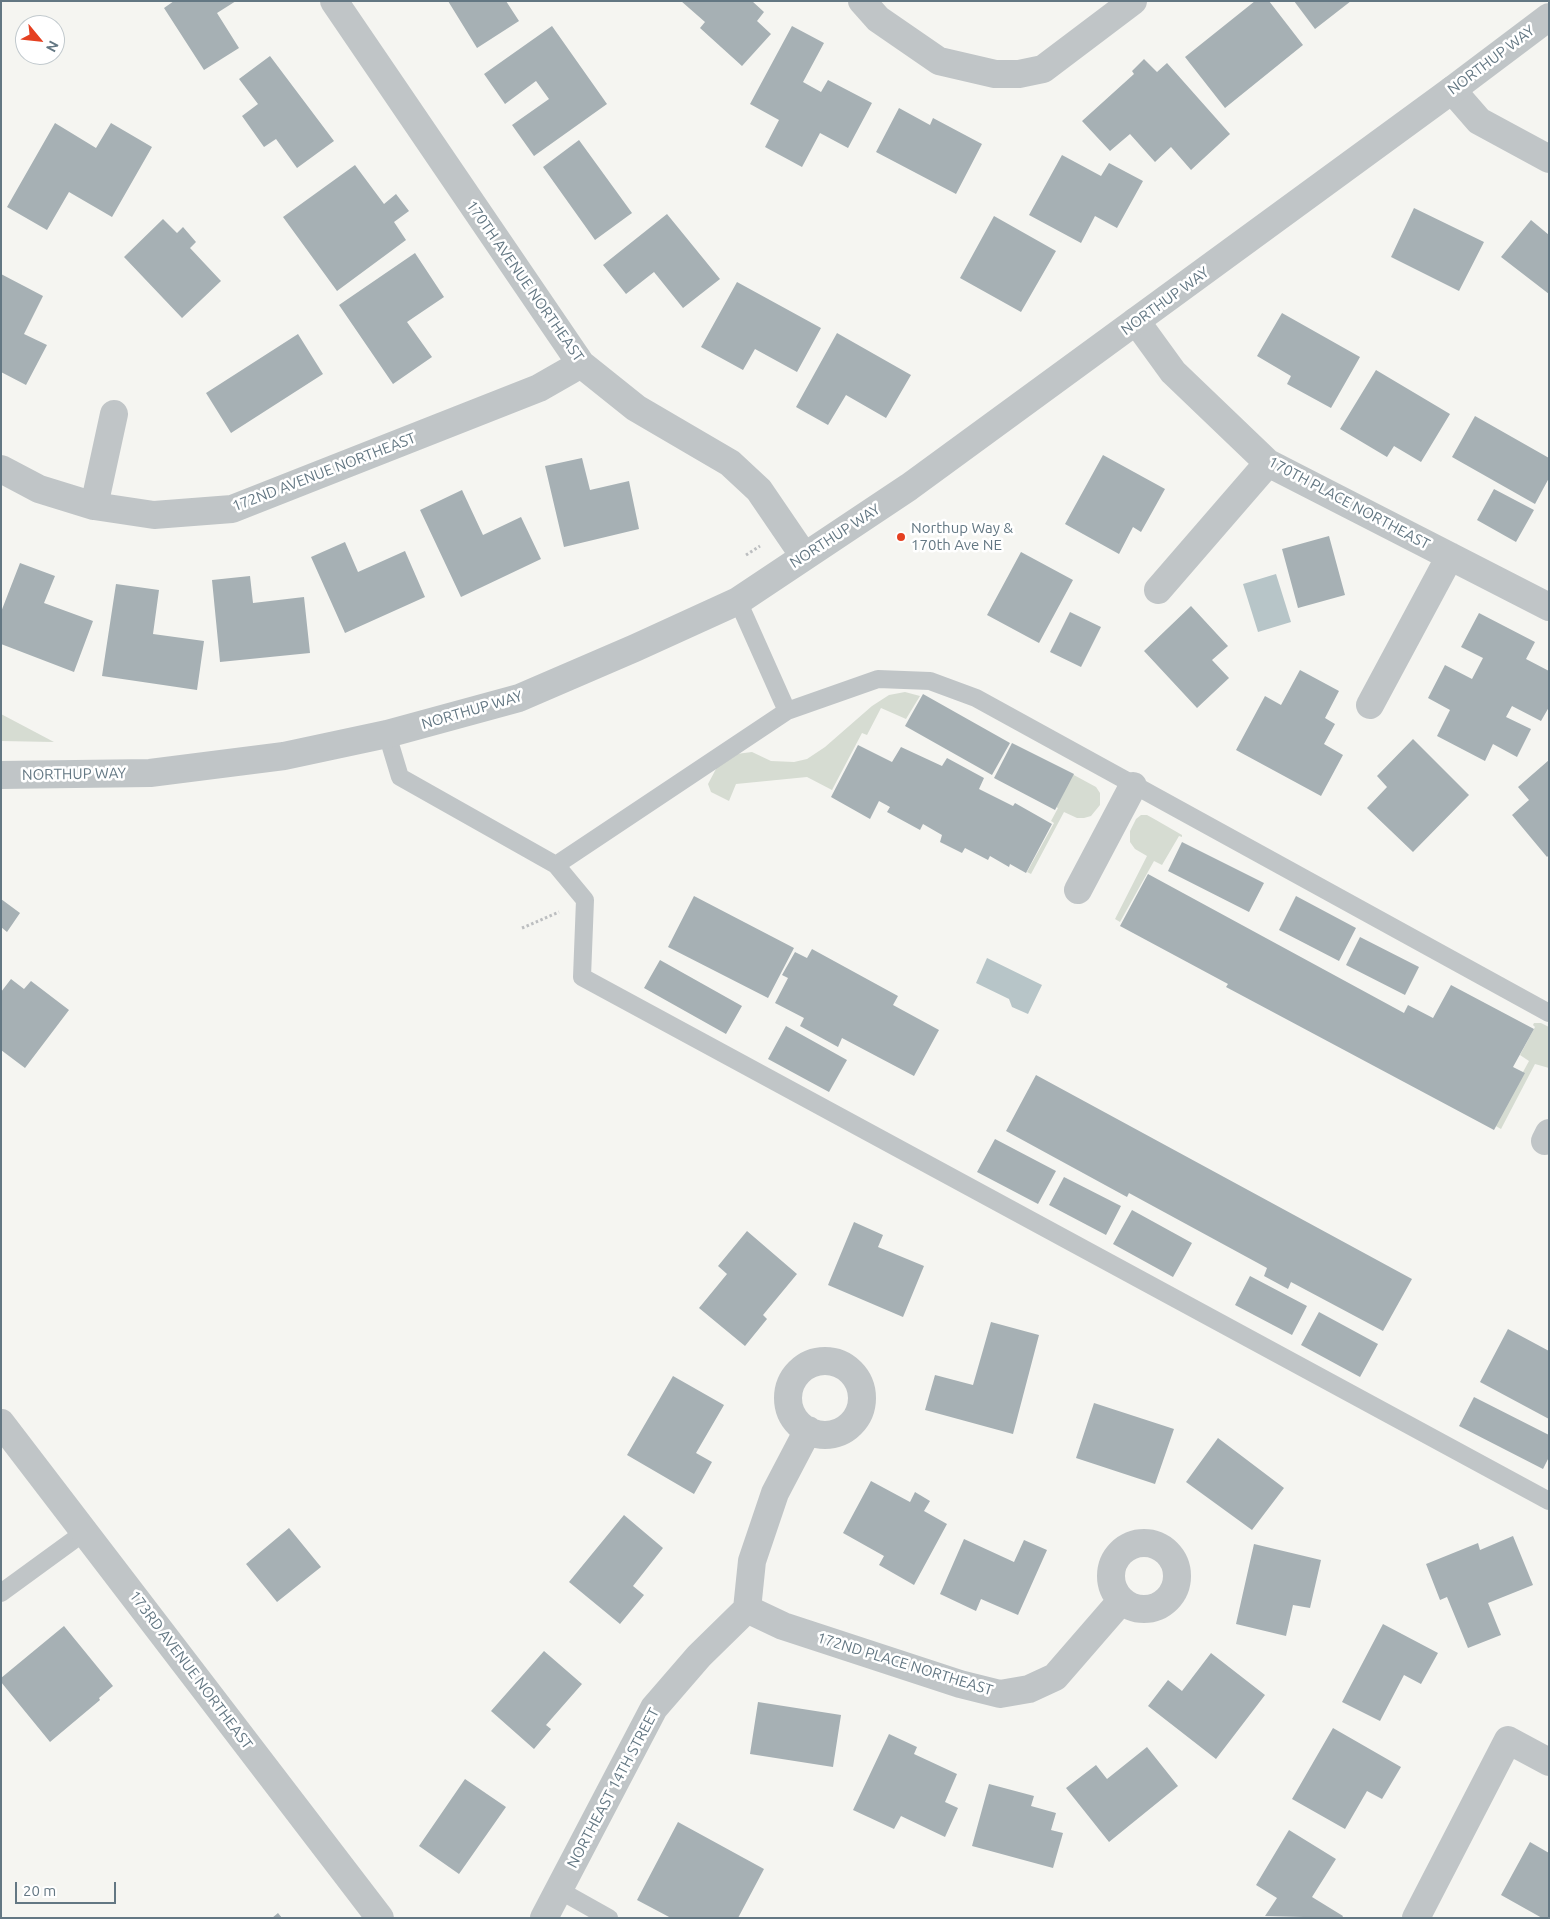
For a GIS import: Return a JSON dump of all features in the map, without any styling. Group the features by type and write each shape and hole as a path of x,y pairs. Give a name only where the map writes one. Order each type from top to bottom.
{"street":[{"name":"170TH AVENUE NORTHEAST","path":"334,1 581,364 636,408 730,463 759,490 804,556"},
{"path":"862,1 878,19 939,61 995,74 1019,74 1043,69 1133,1"},
{"name":"NORTHUP WAY","path":"1,775 150,773 284,756 387,734 519,698 738,601 880,508 1549,17"},
{"path":"1452,90 1478,121 1549,159"},
{"name":"170TH PLACE NORTHEAST","path":"1136,321 1173,372 1268,464 1549,607"},
{"name":"172ND AVENUE NORTHEAST","path":"1,469 39,489 94,506 154,515 232,509 539,388 581,364"},
{"path":"94,506 114,414"},
{"path":"1158,590 1268,464"},
{"path":"1370,705 1450,556"},
{"path":"1078,890 1133,786"},
{"name":"173RD AVENUE NORTHEAST","path":"1,1423 86,1531 380,1918"},
{"path":"747,1609 752,1561 774,1493 808,1430"},
{"name":"172ND PLACE NORTHEAST","path":"747,1609 783,1626 960,1684 1000,1694 1029,1689 1055,1677 1121,1601"},
{"name":"NORTHEAST 14TH STREET","path":"544,1918 654,1708 698,1656 747,1609"},
{"path":"1416,1918 1508,1740 1549,1762"}],"lane":[{"path":"738,601 787,711"},
{"path":"556,865 787,711 878,679 930,681 976,698 1549,1014"},
{"path":"387,734 400,777 556,865 585,900 582,977 1549,1501"},
{"path":"1,1593 86,1531"},
{"path":"559,1890 610,1918"}],"path":[{"path":"522,928 585,900"}],"shaded area":[{"path":"1276,574 1291,622 1258,632 1243,584"},
{"path":"905,692 920,696 906,719 881,708 867,735 862,733 832,790 807,777 736,784 729,801 711,792 708,784 717,767 736,754 752,752 771,761 794,762 807,759 825,747 872,706 889,695"},
{"path":"1,714 54,742 1,741"},
{"path":"1072,774 1096,787 1100,793 1100,805 1091,816 1084,818 1077,818 1064,812 1031,874 1027,872 1054,823 1051,821 1058,808 1056,807"},
{"path":"1141,815 1147,815 1182,835 1182,837 1179,836 1162,865 1154,861 1120,922 1115,919 1147,856 1135,849 1130,842 1130,831 1136,819"},
{"path":"987,958 1042,985 1028,1014 1012,1007 1009,999 976,983"},
{"path":"1534,1023 1541,1023 1549,1027 1549,1068 1535,1064 1501,1129 1494,1125 1529,1061 1520,1055 1535,1027"}],"building":[{"path":"174,1 236,1 217,13 239,48 204,70 164,8"},
{"path":"448,1 506,1 519,21 477,48"},
{"path":"681,1 752,1 764,12 757,21 771,34 742,66 700,28 705,22"},
{"path":"1255,1 1269,1 1303,45 1225,108 1185,57"},
{"path":"1294,1 1351,1 1315,29"},
{"path":"552,26 607,104 534,156 512,125 549,99 536,81 505,104 484,74"},
{"path":"792,26 824,43 803,82 821,92 828,80 872,103 848,148 820,133 802,167 765,147 779,120 750,104"},
{"path":"270,56 334,141 297,168 276,139 264,147 242,116 258,104 239,79"},
{"path":"1144,59 1157,72 1167,63 1230,134 1191,170 1171,147 1155,162 1130,134 1110,151 1082,121 1134,74 1132,71"},
{"path":"899,108 930,125 933,118 982,144 956,194 876,152"},
{"path":"55,123 96,148 111,123 152,147 112,217 69,192 47,230 7,207"},
{"path":"579,140 632,213 595,240 543,167"},
{"path":"1062,155 1101,176 1109,163 1143,181 1117,228 1095,216 1081,243 1029,215"},
{"path":"355,165 384,204 396,194 409,211 394,222 406,240 337,291 283,217"},
{"path":"1414,208 1484,242 1459,291 1391,257"},
{"path":"667,214 720,279 683,308 654,272 626,294 603,265"},
{"path":"994,216 1056,251 1021,312 960,278"},
{"path":"163,219 177,233 183,227 196,242 190,248 221,281 182,318 124,257"},
{"path":"1531,220 1549,235 1549,294 1501,257"},
{"path":"415,253 444,297 407,322 432,357 393,384 339,305"},
{"path":"1,274 43,296 24,334 47,345 26,385 1,372"},
{"path":"737,282 821,328 797,372 755,349 743,370 701,347"},
{"path":"1282,313 1360,357 1331,408 1287,384 1291,376 1257,356"},
{"path":"837,333 911,375 886,418 846,395 828,425 796,407"},
{"path":"298,334 323,374 231,433 206,393"},
{"path":"1376,370 1450,414 1421,462 1394,446 1387,457 1340,429"},
{"path":"1475,416 1549,458 1549,478 1535,504 1452,457"},
{"path":"1103,455 1165,489 1141,532 1133,527 1119,554 1065,524"},
{"path":"582,458 590,490 629,481 639,529 564,547 545,466"},
{"path":"1494,489 1534,510 1516,542 1477,520"},
{"path":"462,490 483,535 521,517 541,559 461,597 420,510"},
{"path":"1329,536 1345,595 1298,608 1282,549"},
{"path":"345,542 358,572 405,551 425,597 345,633 311,557"},
{"path":"1021,552 1073,580 1039,643 987,615"},
{"path":"20,563 55,576 44,603 93,621 74,672 1,644 1,612"},
{"path":"250,576 253,603 304,597 310,653 220,662 212,580"},
{"path":"116,584 159,590 153,634 204,641 197,690 102,676"},
{"path":"1191,606 1228,646 1212,660 1229,678 1197,708 1144,651"},
{"path":"1070,612 1101,627 1081,667 1050,652"},
{"path":"1479,613 1535,642 1526,659 1549,671 1549,707 1541,721 1512,706 1506,717 1531,729 1517,757 1493,744 1485,761 1437,736 1450,710 1428,698 1445,665 1472,679 1483,658 1461,647"},
{"path":"1300,670 1339,691 1325,718 1335,724 1324,744 1343,755 1321,796 1236,750 1265,696 1281,705"},
{"path":"923,694 1010,743 992,775 905,726"},
{"path":"1413,739 1469,795 1413,852 1367,808 1387,787 1377,776"},
{"path":"1012,743 1074,774 1055,810 994,778"},
{"path":"858,745 892,762 901,747 942,766 947,758 984,778 979,789 1013,806 1015,803 1052,824 1026,873 1010,864 1009,867 990,856 988,860 965,848 962,853 940,842 942,835 923,824 920,830 887,812 890,807 879,801 870,819 831,797"},
{"path":"1549,760 1549,855 1547,857 1512,815 1529,800 1518,787"},
{"path":"1182,842 1264,883 1249,912 1168,871"},
{"path":"1148,874 1404,1013 1408,1005 1433,1018 1451,985 1534,1029 1513,1067 1525,1073 1494,1130 1226,987 1228,984 1120,926"},
{"path":"694,896 794,948 768,998 668,947"},
{"path":"1296,896 1356,928 1339,961 1279,930"},
{"path":"1,899 20,913 7,932 1,927"},
{"path":"1360,937 1419,967 1405,995 1346,965"},
{"path":"812,949 898,996 893,1005 939,1030 914,1076 842,1038 838,1047 800,1026 804,1018 775,1003 788,978 782,975 795,952 807,958"},
{"path":"660,960 742,1006 726,1034 644,988"},
{"path":"11,979 24,989 31,981 69,1010 25,1068 1,1050 1,992"},
{"path":"786,1026 847,1060 829,1092 768,1059"},
{"path":"1036,1075 1412,1279 1383,1331 1291,1282 1288,1289 1264,1276 1267,1268 1129,1193 1127,1197 1006,1131"},
{"path":"995,1139 1056,1171 1038,1204 977,1172"},
{"path":"1064,1177 1121,1206 1106,1235 1049,1205"},
{"path":"1132,1210 1192,1243 1173,1277 1113,1244"},
{"path":"854,1222 883,1235 878,1247 924,1266 903,1317 828,1285"},
{"path":"747,1231 797,1274 763,1315 767,1319 745,1346 699,1308 727,1274 718,1266"},
{"path":"1250,1276 1307,1306 1292,1335 1235,1305"},
{"path":"1319,1312 1378,1344 1360,1377 1301,1345"},
{"path":"991,1322 1039,1335 1013,1434 925,1410 935,1375 973,1385"},
{"path":"1508,1329 1549,1351 1549,1419 1480,1382"},
{"path":"673,1376 724,1405 696,1453 712,1462 694,1494 627,1455"},
{"path":"1474,1397 1549,1435 1549,1457 1543,1469 1459,1426"},
{"path":"1094,1403 1174,1429 1155,1484 1076,1458"},
{"path":"1218,1438 1284,1488 1252,1530 1186,1482"},
{"path":"871,1481 910,1502 915,1492 930,1501 924,1511 947,1524 914,1585 879,1565 884,1556 843,1533"},
{"path":"624,1515 663,1548 633,1586 644,1595 620,1624 569,1582"},
{"path":"289,1528 321,1567 277,1602 246,1564"},
{"path":"1513,1536 1533,1585 1488,1603 1501,1635 1468,1648 1447,1597 1440,1600 1426,1564 1478,1543 1480,1550"},
{"path":"964,1539 1014,1562 1024,1540 1047,1550 1018,1615 981,1599 976,1611 940,1594"},
{"path":"1254,1544 1321,1560 1310,1608 1293,1605 1286,1636 1236,1624"},
{"path":"1383,1624 1438,1653 1421,1684 1404,1675 1380,1721 1342,1702"},
{"path":"64,1626 113,1686 99,1698 100,1700 50,1742 1,1682 1,1678"},
{"path":"544,1651 582,1684 546,1725 551,1729 534,1749 491,1711"},
{"path":"1211,1653 1265,1695 1216,1759 1148,1706 1168,1680 1182,1691"},
{"path":"758,1702 841,1715 833,1767 750,1754"},
{"path":"1333,1728 1401,1767 1382,1799 1367,1791 1345,1829 1292,1799"},
{"path":"889,1734 917,1747 914,1754 957,1774 945,1802 958,1808 945,1837 901,1816 894,1829 853,1810"},
{"path":"1147,1747 1178,1786 1109,1842 1066,1788 1096,1765 1107,1779"},
{"path":"465,1779 506,1807 459,1874 419,1846"},
{"path":"989,1784 1034,1796 1031,1806 1056,1813 1051,1830 1063,1833 1053,1868 972,1846"},
{"path":"678,1822 764,1869 738,1918 671,1918 637,1900"},
{"path":"1289,1830 1336,1859 1312,1897 1343,1916 1342,1918 1265,1916 1277,1898 1256,1885"},
{"path":"1530,1842 1549,1853 1549,1918 1542,1918 1501,1895"},
{"path":"278,1913 282,1918 272,1918"}],"place":[{"name":"Northup Way & 170th Ave NE","path":"901,537"}]}
